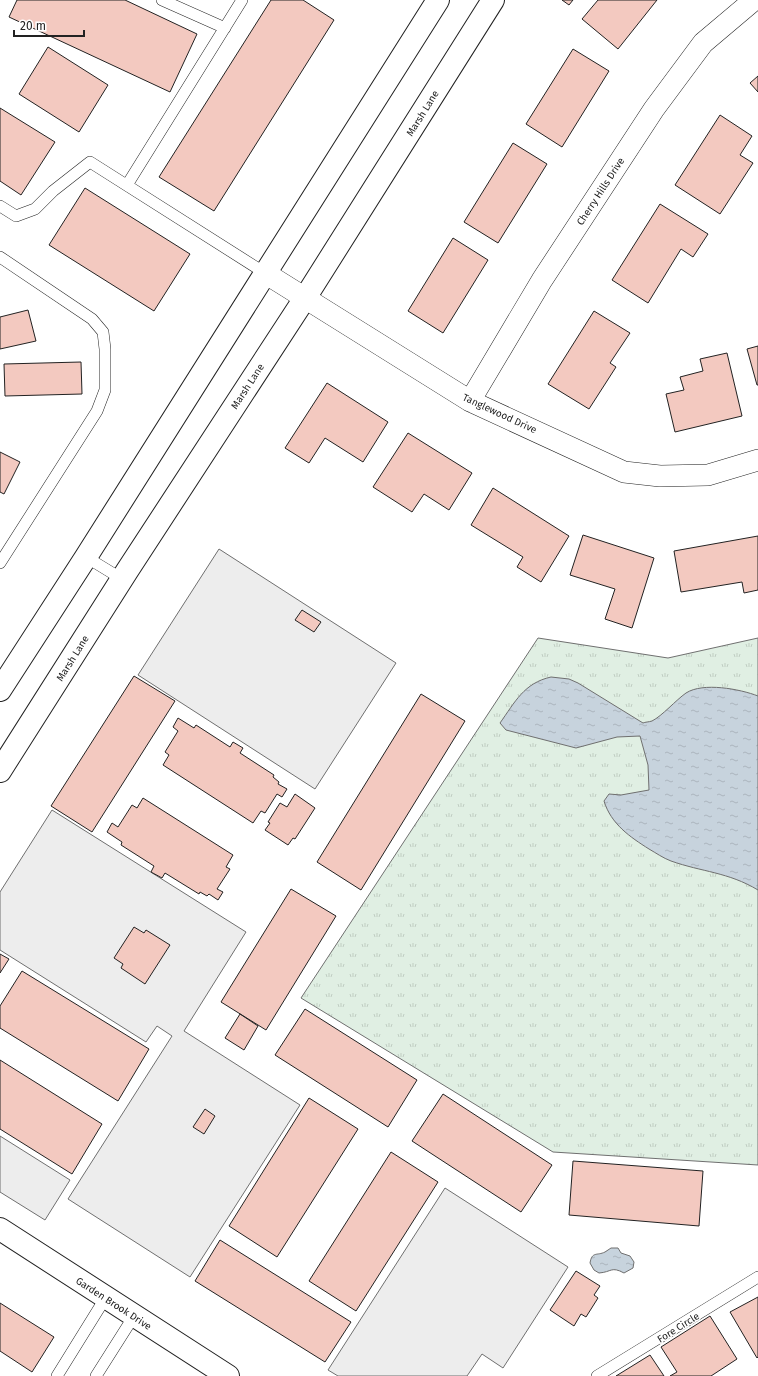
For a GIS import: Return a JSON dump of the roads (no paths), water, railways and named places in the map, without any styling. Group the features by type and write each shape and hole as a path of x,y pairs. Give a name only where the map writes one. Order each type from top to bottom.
{"main road":[{"path":"0,690 86,557 438,0"},
{"name":"Marsh Lane","path":"0,771 494,0"},
{"name":"Garden Brook Drive","path":"0,1229 228,1376"}],"street":[{"name":"Cherry Hills Drive","path":"470,401 542,280 654,109 703,43 754,0"},
{"name":"Tanglewood Drive","path":"265,273 470,401 624,472 660,476 708,474 758,460"}],"lane":[{"path":"162,0 225,28"},
{"path":"127,186 242,0"},
{"path":"0,206 16,216 35,210 53,191 90,162 265,273"},
{"path":"0,257 92,319 103,332 105,390 97,411 0,563"},
{"path":"86,557 122,579"},
{"name":"Fore Circle","path":"597,1376 758,1277"},
{"path":"57,1376 106,1297"},
{"path":"96,1376 134,1316"}],"water":[{"path":"551,677 569,679 578,683 643,723 656,719 682,696 693,690 712,687 732,689 758,696 758,890 736,879 668,860 635,840 611,817 604,801 609,794 621,795 649,790 648,765 640,736 617,737 576,748 506,730 500,723 521,694 534,684"},
{"path":"611,1248 618,1248 621,1253 630,1256 634,1262 633,1268 624,1273 614,1270 599,1273 594,1270 590,1263 592,1257 595,1254 605,1252"}]}
